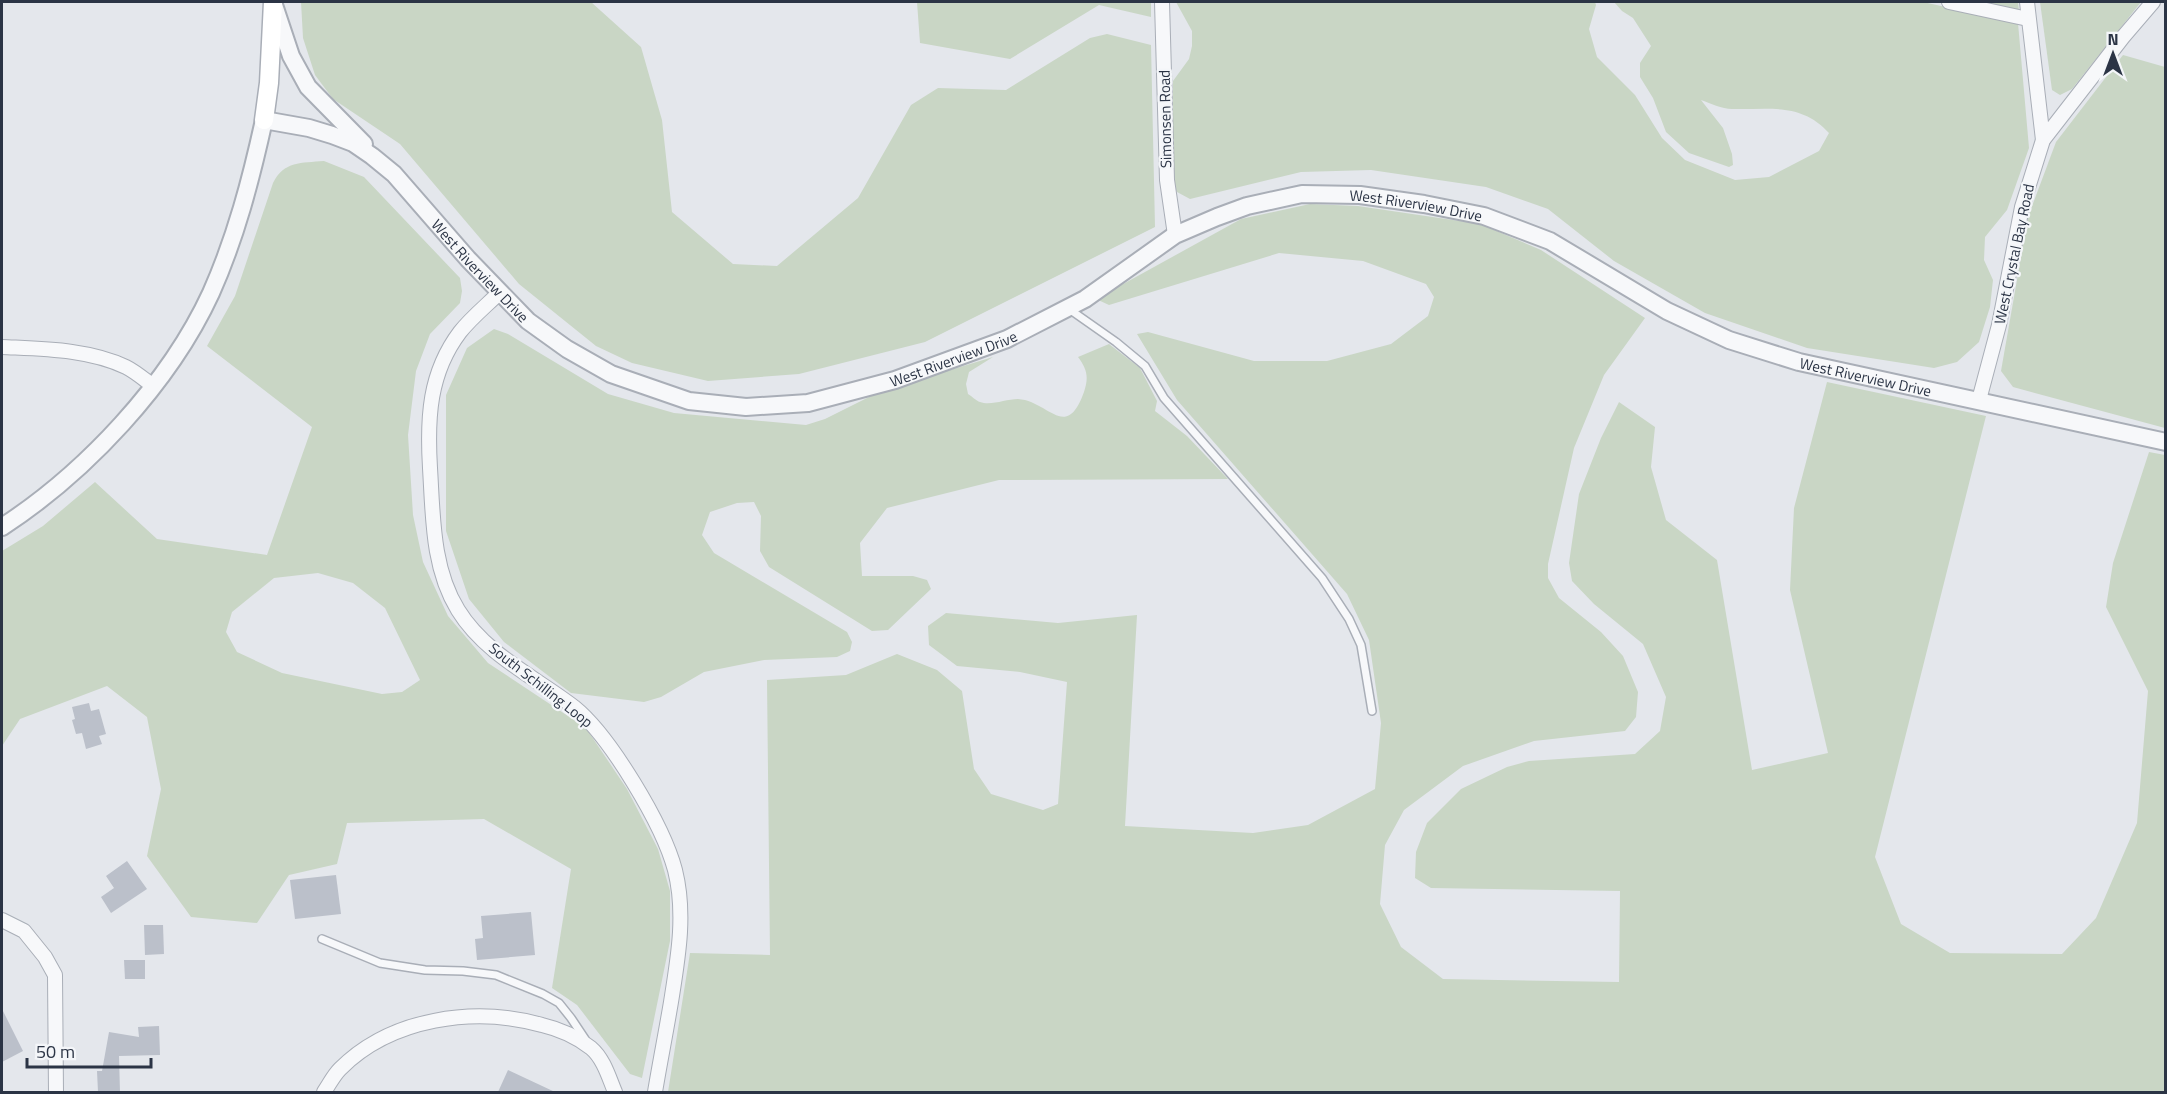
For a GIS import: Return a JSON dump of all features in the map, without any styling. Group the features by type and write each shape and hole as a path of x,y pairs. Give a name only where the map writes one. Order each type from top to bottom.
{"main road":[{"path":"264,120 269,83 274,3"}],"street":[{"name":"Simonsen Road","path":"1162,2 1167,180 1175,236"},
{"path":"1949,2 2028,19"},
{"path":"2027,2 2043,140"},
{"name":"West Crystal Bay Road","path":"1979,400 1999,325 2022,207 2043,140 2153,2"},
{"path":"274,3 291,56 308,87 394,174"},
{"name":"West Riverview Drive","path":"264,120 309,128 353,144 372,156 394,174 499,293 528,321 567,349 611,374 689,401 746,407 808,404 895,380 1006,339 1085,298 1175,236 1247,206 1302,194 1360,195 1424,204 1484,216 1550,241 1667,311 1729,340 1799,362 2166,442"},
{"path":"2,527 30,509 76,471 115,432 153,386 183,342 210,294 233,238 250,187 264,120"},
{"name":"South Schilling Loop","path":"499,293 461,332 443,361 432,394 428,428 434,536 442,572 458,610 483,639 505,659 575,708 596,728 645,802 663,836 675,869 681,908 681,945 655,1092"},
{"path":"2,347 55,350 93,356 126,367 153,386"},
{"path":"2,921 24,931 45,957 55,975 56,1092"},
{"path":"324,1092 339,1070 372,1045 401,1031 440,1020 478,1016 520,1019 561,1030 592,1049 605,1068 615,1092"}],"lane":[{"path":"1066,308 1116,342 1145,366 1164,398 1322,578 1349,619 1361,645 1372,711"},
{"path":"322,939 380,963 425,970 496,975 543,994 559,1003 572,1018 592,1049"}],"green space":[{"path":"301,2 591,2 641,47 662,120 672,212 733,264 777,266 858,198 911,105 938,88 1006,90 1090,38 1107,34 1151,45 1155,227 925,342 799,374 708,381 632,363 596,346 519,284 400,144 333,99 315,75 303,38"},
{"path":"917,2 1151,2 1151,17 1099,5 1010,59 920,43"},
{"path":"1176,2 1595,2 1589,29 1597,57 1635,95 1662,138 1685,160 1735,180 1769,177 1819,151 1829,133 1807,116 1796,112 1772,109 1728,109 1701,100 1723,128 1732,154 1733,165 1729,167 1689,153 1666,132 1653,98 1640,77 1640,63 1651,46 1633,18 1614,2 1923,2 2018,23 2029,148 2007,210 1985,237 1984,260 1993,280 1990,307 1979,342 1957,362 1934,368 1807,348 1705,313 1614,261 1548,209 1486,187 1371,170 1301,172 1190,199 1177,192 1172,182 1173,81 1189,59 1192,46 1192,31"},
{"path":"1969,2 2018,2 2019,12"},
{"path":"2040,2 2141,2 2072,89 2060,95 2052,90"},
{"path":"2123,55 2165,67 2165,428 2013,387 2001,371 2028,217 2056,142"},
{"path":"324,161 364,177 460,278 462,291 460,303 430,334 416,371 408,435 413,515 423,562 448,616 488,663 586,728 627,789 658,849 670,891 670,941 642,1078 630,1074 577,1005 552,988 571,869 484,819 347,823 337,864 289,875 257,923 191,917 147,856 161,789 147,717 107,686 20,719 2,746 2,551 43,526 95,482 157,539 267,555 312,427 207,346 235,296 277,176 294,164","holes":["318,573 353,583 385,608 420,680 402,692 382,694 282,673 237,652 226,632 232,612 274,578"]},
{"path":"1310,204 1358,206 1480,224 1541,250 1645,318 1604,375 1574,448 1548,564 1548,578 1559,598 1601,632 1623,656 1638,692 1636,717 1625,731 1534,741 1463,766 1404,810 1385,845 1380,904 1401,947 1443,979 1619,982 1620,891 1431,888 1415,878 1416,852 1427,823 1461,789 1507,767 1529,761 1635,754 1660,731 1666,697 1643,644 1594,604 1572,581 1569,563 1579,494 1601,438 1619,402 1655,427 1651,467 1666,520 1717,560 1752,770 1828,753 1790,590 1794,508 1827,382 1986,416 1875,857 1901,924 1950,953 2062,954 2096,918 2137,823 2148,691 2106,607 2113,563 2149,452 2165,455 2165,1092 668,1092 690,953 770,955 767,680 846,675 897,654 937,670 962,691 974,769 991,794 1043,810 1058,804 1067,682 1020,672 957,666 929,645 928,626 946,613 1058,623 1137,615 1125,826 1253,833 1308,825 1375,789 1381,723 1369,640 1347,594 1177,400 1137,334 1148,332 1254,361 1327,361 1391,344 1428,316 1434,297 1426,284 1363,261 1279,253 1109,305 1096,299 1241,219"},
{"path":"494,329 508,334 608,394 674,413 806,425 825,419 881,391 993,357 969,372 966,384 968,394 984,403 1018,399 1029,401 1063,417 1077,407 1086,387 1086,373 1078,357 1109,344 1140,368 1157,401 1155,411 1187,436 1228,479 999,480 887,508 860,543 862,576 913,576 927,580 931,589 888,630 872,631 769,567 760,551 761,516 754,502 737,503 710,512 702,535 714,553 847,632 852,642 850,651 837,657 764,660 704,672 661,697 644,702 571,693 504,642 469,599 446,531 446,395 467,348"}],"building":[{"path":"89,703 91,711 99,709 106,734 99,736 102,744 86,749 82,733 76,734 72,720 75,719 72,707"},
{"path":"127,861 147,889 111,913 101,897 114,888 106,876"},
{"path":"336,875 341,914 295,919 290,880"},
{"path":"531,912 535,955 477,960 475,939 483,938 481,916"},
{"path":"144,925 163,925 164,954 145,955"},
{"path":"124,960 145,960 145,979 125,979"},
{"path":"2,1009 23,1051 2,1062"},
{"path":"159,1026 160,1055 119,1056 120,1092 98,1092 97,1071 102,1071 109,1032 139,1037 138,1027"},
{"path":"508,1070 555,1092 498,1092"}]}
